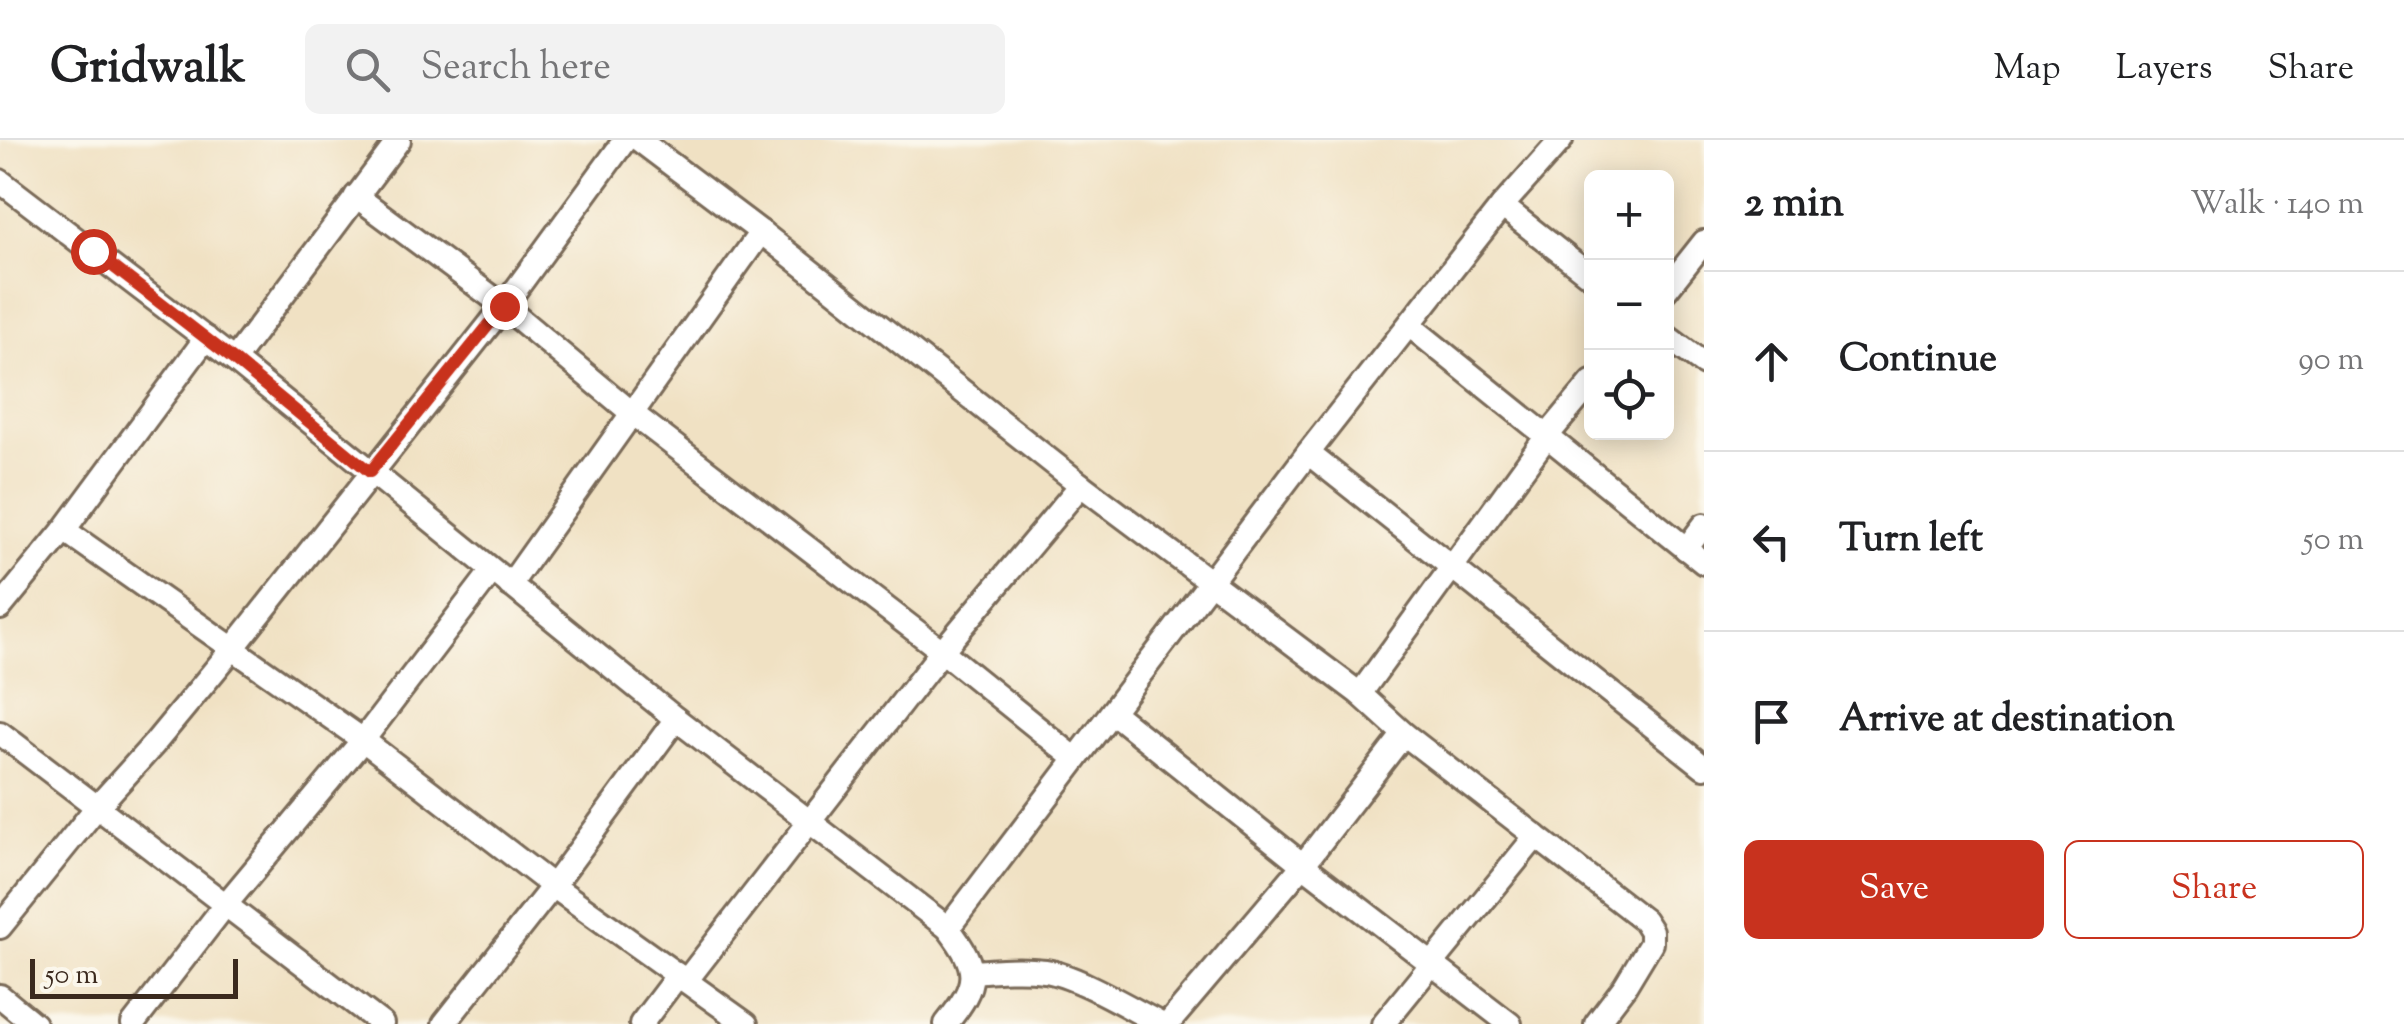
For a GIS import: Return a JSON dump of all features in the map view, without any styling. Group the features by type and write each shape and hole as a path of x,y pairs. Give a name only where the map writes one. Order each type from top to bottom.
{"street":[{"path":"234,360 400,140"},
{"path":"0,928 234,647 504,306 624,140"},
{"path":"639,140 1082,485 1360,694 1404,734 1644,920 1651,932 1651,943 1596,1024"},
{"path":"948,928 1308,453 1502,206 1561,140"},
{"path":"0,181 234,360 676,718 948,928 973,972 966,994 946,1024"},
{"path":"356,196 504,306 632,414 942,651 1076,760"},
{"path":"1502,206 1584,271"},
{"path":"133,1024 226,904 501,578 632,414 761,232"},
{"path":"1674,280 1704,242"},
{"path":"1410,325 1695,556 1704,525"},
{"path":"0,608 64,530 206,338"},
{"path":"1674,342 1704,364"},
{"path":"1360,694 1547,436 1584,392"},
{"path":"1308,453 1704,767"},
{"path":"641,1024 810,821 942,651 1082,485"},
{"path":"64,530 363,740 553,886 746,1024"},
{"path":"1112,712 1510,1024"},
{"path":"444,1024 553,886 676,718"},
{"path":"0,733 382,1024"},
{"path":"973,972 1049,971 1165,1024 1303,865 1404,734"},
{"path":"1383,1024 1536,836"},
{"path":"0,996 34,1024"}],"route":[{"path":"93,251 370,472 504,306"}]}
